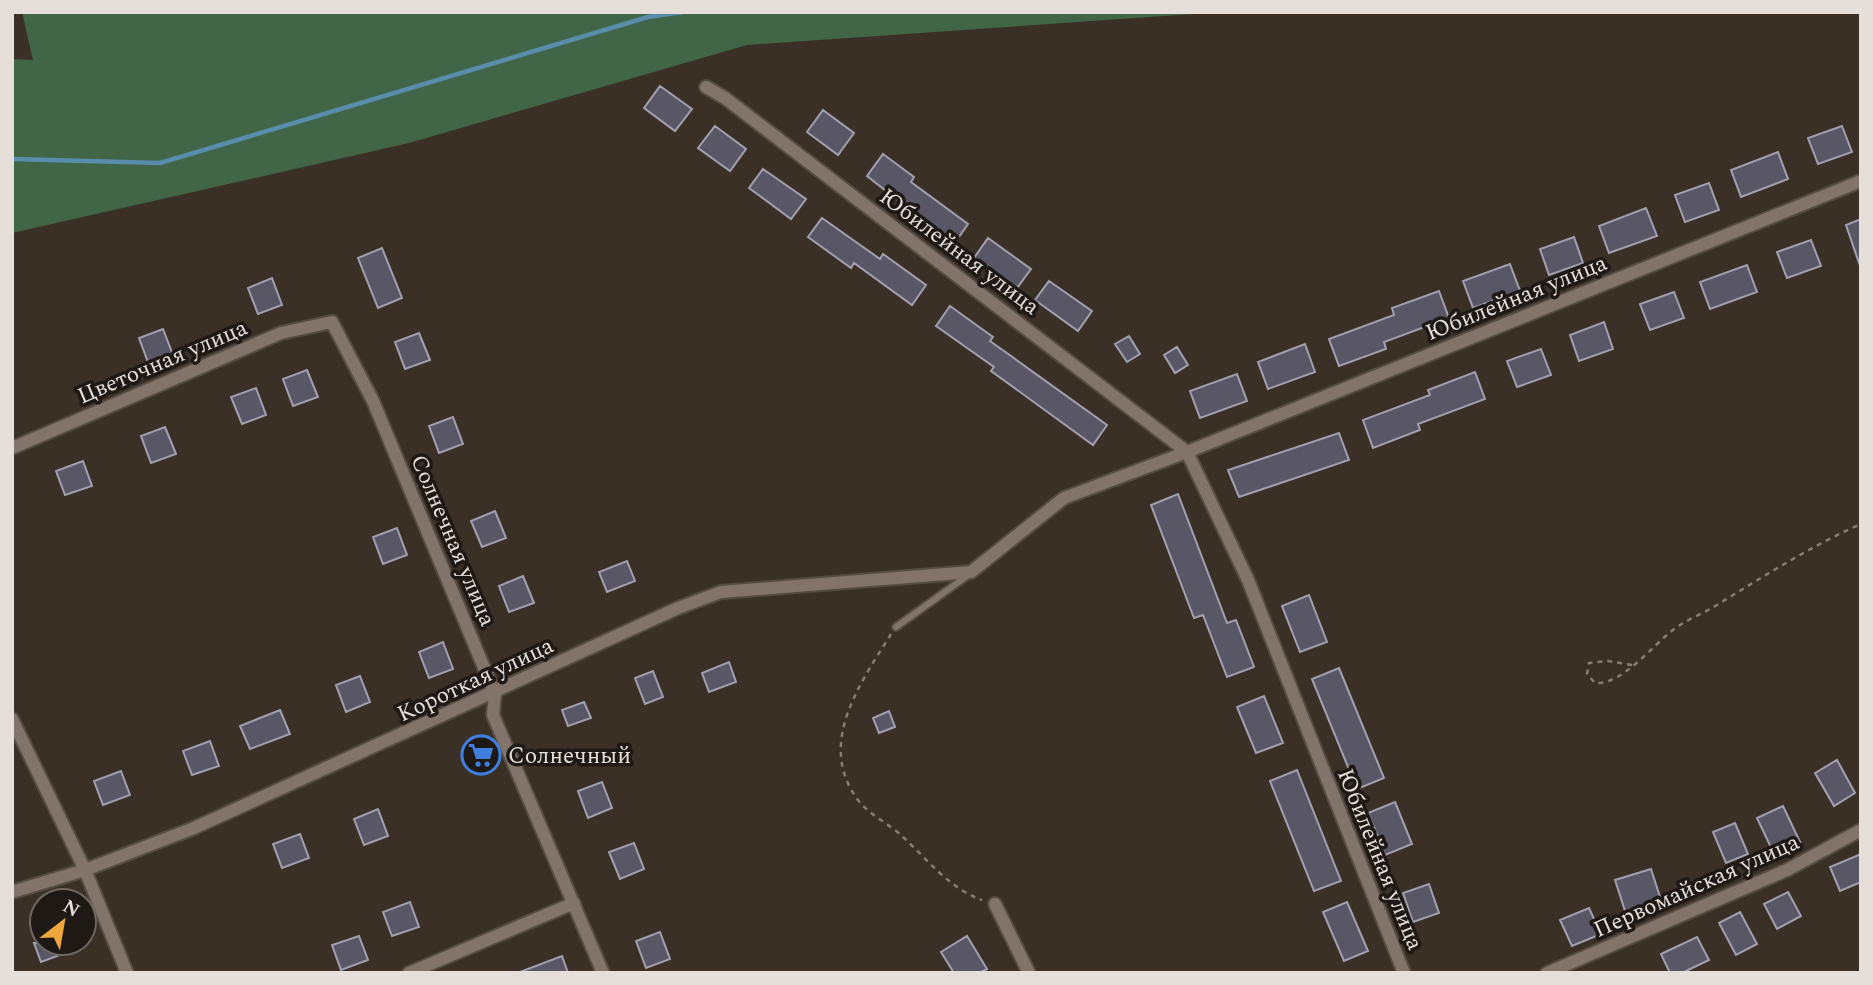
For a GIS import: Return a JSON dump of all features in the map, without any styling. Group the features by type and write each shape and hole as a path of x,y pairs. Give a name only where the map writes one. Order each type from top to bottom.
{"street":[{"name":"Юбилейная улица","path":"706,87 725,98 1187,452 1248,580 1404,973"},
{"name":"Юбилейная улица","path":"971,572 1064,498 1187,452 1861,181"},
{"name":"Цветочная улица","path":"12,448 281,333 332,322"},
{"name":"Солнечная улица","path":"332,322 373,401 495,694 493,715 603,973"},
{"name":"Короткая улица","path":"12,892 85,870 194,828 495,694 678,608 721,592 971,572"},
{"path":"12,719 85,870 128,973"},
{"name":"Первомайская улица","path":"1547,973 1787,870 1861,831"},
{"path":"409,973 575,903"},
{"path":"995,905 1029,973"}],"lane":[{"path":"895,628 971,572"}],"path":[{"path":"1632,665 1608,661 1589,663 1587,674 1595,683 1605,684 1632,665 1673,630 1824,540 1861,524"},
{"path":"895,628 846,714 840,766 858,801 901,835 962,893 995,905"}],"green space":[{"path":"22,12 1222,12 747,45 409,143 12,233 12,59 33,60"}],"building":[{"path":"660,86 692,109 675,131 644,108"},
{"path":"823,110 854,133 838,155 807,132"},
{"path":"715,126 746,149 730,171 698,148"},
{"path":"1842,126 1852,152 1818,164 1808,138"},
{"path":"1778,152 1788,179 1741,197 1731,170"},
{"path":"883,154 914,177 911,182 968,224 954,244 867,176"},
{"path":"763,169 806,199 791,219 749,188"},
{"path":"1709,183 1719,210 1685,222 1675,195"},
{"path":"1646,208 1657,236 1609,253 1599,226"},
{"path":"822,218 880,259 883,254 926,285 912,305 854,263 851,268 808,237"},
{"path":"1861,219 1861,262 1859,263 1846,225"},
{"path":"1574,237 1583,263 1549,275 1540,249"},
{"path":"988,238 1031,269 1017,288 974,258"},
{"path":"1811,240 1821,266 1787,278 1777,252"},
{"path":"382,248 402,298 378,308 358,258"},
{"path":"1510,264 1520,291 1473,308 1463,281"},
{"path":"1747,265 1757,292 1710,309 1700,282"},
{"path":"272,278 282,305 258,314 248,288"},
{"path":"1049,281 1092,311 1078,331 1035,300"},
{"path":"1439,291 1449,318 1384,342 1386,349 1339,366 1329,339 1394,315 1392,308"},
{"path":"1674,292 1684,318 1650,330 1640,304"},
{"path":"950,306 993,337 990,341 1107,425 1093,445 991,371 994,367 936,326"},
{"path":"1604,322 1613,349 1579,361 1570,335"},
{"path":"163,329 173,355 149,365 139,338"},
{"path":"419,333 430,360 405,369 395,342"},
{"path":"1129,336 1140,354 1127,362 1115,344"},
{"path":"1305,344 1315,372 1268,389 1258,362"},
{"path":"1177,347 1188,365 1175,373 1164,355"},
{"path":"1541,349 1551,375 1517,387 1507,361"},
{"path":"307,370 318,397 293,406 283,379"},
{"path":"1475,372 1485,399 1418,424 1420,430 1373,448 1363,420 1430,395 1428,390"},
{"path":"1237,374 1247,401 1200,418 1190,391"},
{"path":"256,388 266,415 242,424 231,397"},
{"path":"453,417 463,444 439,453 429,426"},
{"path":"165,427 176,454 151,463 141,436"},
{"path":"1339,433 1349,460 1239,497 1228,470"},
{"path":"83,461 92,486 65,495 56,471"},
{"path":"1178,494 1227,623 1236,620 1254,667 1227,677 1203,615 1194,618 1151,505"},
{"path":"495,511 506,538 482,547 471,521"},
{"path":"397,528 407,555 383,564 373,537"},
{"path":"627,561 635,581 607,592 599,572"},
{"path":"523,576 534,603 509,612 499,586"},
{"path":"1309,595 1327,642 1300,652 1282,606"},
{"path":"443,642 453,669 429,678 419,652"},
{"path":"729,662 736,682 709,692 702,673"},
{"path":"1339,668 1384,778 1357,789 1312,679"},
{"path":"653,671 663,697 645,704 635,678"},
{"path":"360,676 370,702 346,712 336,685"},
{"path":"1264,696 1283,743 1256,753 1237,707"},
{"path":"584,702 591,718 568,726 562,710"},
{"path":"280,710 290,734 250,749 240,726"},
{"path":"889,711 895,727 879,733 873,718"},
{"name":"Солнечный","path":"484,737 496,766 479,773 467,745"},
{"path":"210,741 219,766 192,775 183,751"},
{"path":"1837,760 1855,793 1834,806 1815,773"},
{"path":"1297,770 1341,881 1314,891 1270,781"},
{"path":"121,771 130,795 103,805 94,781"},
{"path":"602,782 612,808 588,818 578,791"},
{"path":"1395,802 1412,844 1385,855 1368,813"},
{"path":"1783,806 1801,844 1775,856 1757,818"},
{"path":"378,809 388,836 364,845 354,819"},
{"path":"1735,823 1748,854 1726,863 1713,832"},
{"path":"300,834 309,858 282,868 273,844"},
{"path":"634,843 644,869 620,879 609,852"},
{"path":"1861,854 1861,882 1840,891 1830,867"},
{"path":"1651,869 1662,903 1626,914 1615,880"},
{"path":"1429,884 1439,913 1413,922 1403,893"},
{"path":"1788,892 1801,916 1777,929 1764,904"},
{"path":"410,902 419,927 392,936 383,912"},
{"path":"1347,902 1368,951 1344,961 1323,912"},
{"path":"1589,908 1601,934 1572,946 1560,920"},
{"path":"1740,912 1757,944 1736,955 1719,923"},
{"path":"660,932 670,959 646,968 636,941"},
{"path":"359,936 368,960 341,970 332,945"},
{"path":"967,936 987,969 979,973 954,973 941,952"},
{"path":"1697,937 1709,960 1682,973 1670,973 1661,954"},
{"path":"562,956 568,973 520,973 520,972"},
{"path":"39,957 54,957 41,962"}],"waterway":[{"path":"12,159 160,163 648,17 683,12"}],"place":[{"name":"Солнечный","path":"481,755"}]}
